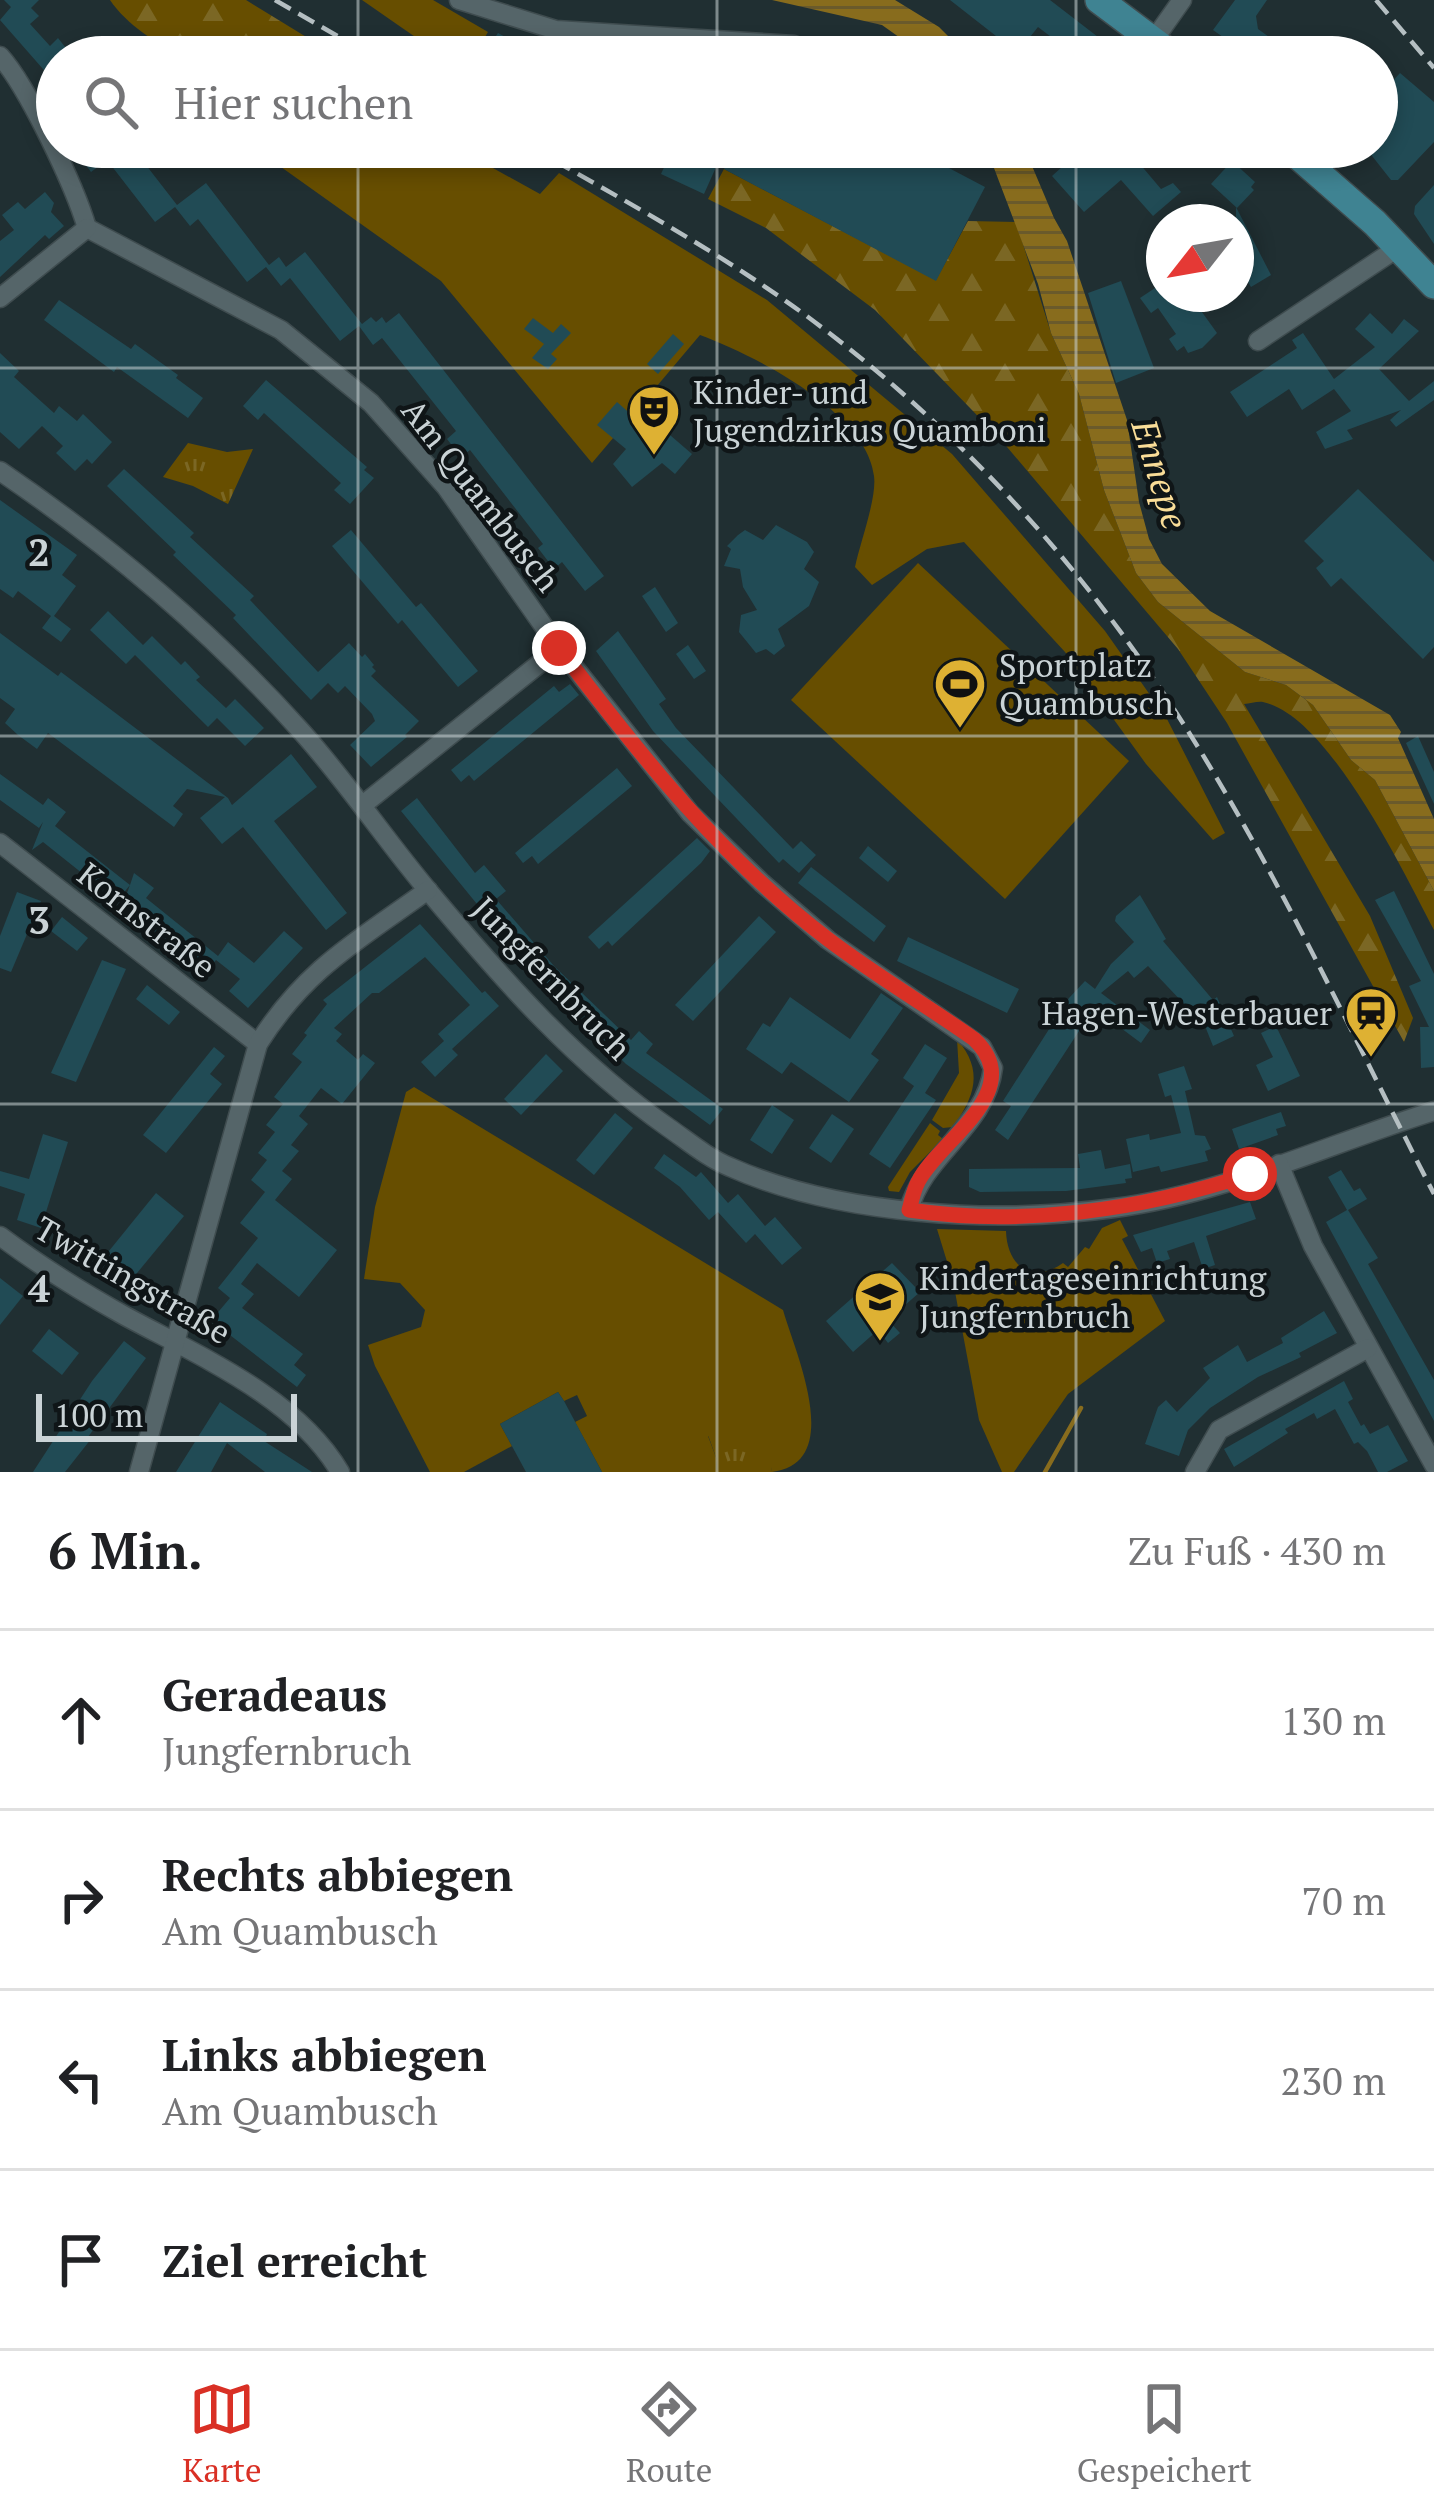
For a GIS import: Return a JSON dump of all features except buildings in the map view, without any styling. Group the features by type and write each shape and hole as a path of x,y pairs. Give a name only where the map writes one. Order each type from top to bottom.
{"main road":[{"path":"1099,0 1147,36"},
{"path":"1311,168 1434,285"}],"street":[{"path":"459,0 556,30 651,36"},
{"path":"1169,36 1182,0"},
{"path":"0,56 36,114"},
{"path":"0,298 87,228 62,168"},
{"name":"Am Quambusch","path":"87,228 281,330 371,403 446,487 559,648 690,813 828,940 974,1039 992,1059 992,1077 980,1104 963,1131 921,1177 909,1210"},
{"path":"1258,340 1399,248"},
{"name":"Jungfernbruch","path":"0,471 126,565 214,642 299,729 428,890 569,1048 636,1106 712,1158 790,1188 909,1210 999,1216 1118,1208 1211,1187 1434,1111"},
{"path":"364,805 559,648"},
{"name":"Kornstraße","path":"0,843 258,1045"},
{"path":"139,1472 258,1045 279,1011 315,970 428,890"},
{"path":"1279,1164 1313,1246 1434,1466"},
{"name":"Twittingstraße","path":"0,1237 71,1285 244,1379 312,1436 340,1472"},
{"path":"1195,1472 1220,1430 1369,1348"}],"green space":[{"path":"110,0 246,0 305,36 148,36"},
{"path":"362,0 433,0 488,32 486,36 414,36"},
{"path":"282,168 493,168 540,194 559,173 767,300 952,454 1105,631 1167,719 1225,833 1213,840 1146,764 1065,652 964,542 927,549 872,585 855,567 874,485 867,452 851,430 805,389 749,356 700,335 592,463 441,281"},
{"path":"724,169 936,280 968,221 1016,222 1051,333 1079,394 1104,490 1136,573 1158,602 1245,672 1286,685 1313,705 1351,760 1375,780 1434,891 1434,930 1338,765 1288,713 1263,702 1244,704 1370,916 1413,1018 1404,1042 1227,723 1178,649 1002,441 875,310 766,228 708,199"},
{"path":"188,443 227,452 253,449 228,504 163,477"},
{"name":"Sportplatz Quambusch","path":"918,563 1129,761 1005,899 791,700"},
{"path":"957,1039 971,1062 973,1083 967,1105 953,1127 943,1128 932,1120 959,1073"},
{"path":"414,1087 783,1310 810,1403 807,1449 794,1464 772,1472 770,1462 708,1436 716,1472 602,1472 575,1422 587,1416 577,1395 564,1401 558,1392 500,1424 512,1446 464,1472 430,1472 368,1345 421,1327 425,1310 400,1283 364,1279 375,1207 406,1092"},
{"path":"930,1123 943,1139 910,1172 899,1192 889,1191 888,1187"},
{"path":"1120,1220 1128,1236 1122,1239 1165,1321 1068,1394 1014,1472 1002,1472 979,1420 953,1281 937,1229 1006,1231 1016,1262 1041,1272 1063,1263 1068,1267 1085,1247 1089,1249 1102,1228"},
{"path":"742,1424 758,1452 771,1462 772,1472 716,1472 708,1435"}],"shaded area":[{"path":"772,0 895,0 948,36 897,36 882,25"},
{"path":"994,168 1033,168 1067,241 1127,420 1139,502 1162,564 1210,611 1390,715 1434,819 1434,891 1375,780 1351,760 1313,705 1286,685 1245,672 1158,602 1136,573 1104,490 1079,394 1051,333 1038,284"}],"waterway":[{"path":"1045,1472 1081,1408"}],"railway":[{"path":"275,0 338,36"},
{"path":"1376,0 1434,68"},
{"path":"567,168 782,298 863,360 995,482 1075,573 1147,669 1227,795 1434,1194"}],"place":[{"name":"Kinder- und Jugendzirkus Quamboni","path":"654,457"},
{"name":"Sportplatz Quambusch","path":"960,730"},
{"name":"Hagen-Westerbauer","path":"1371,1059"},
{"name":"Kindertageseinrichtung Jungfernbruch","path":"880,1343"}],"route":[{"path":"559,648 690,813 762,884 828,940 974,1039 992,1059 992,1077 980,1104 963,1131 921,1177 909,1210 999,1216 1083,1212 1150,1202 1250,1174"}],"water label":[{"name":"Ennepe","path":"1160,474"}]}
